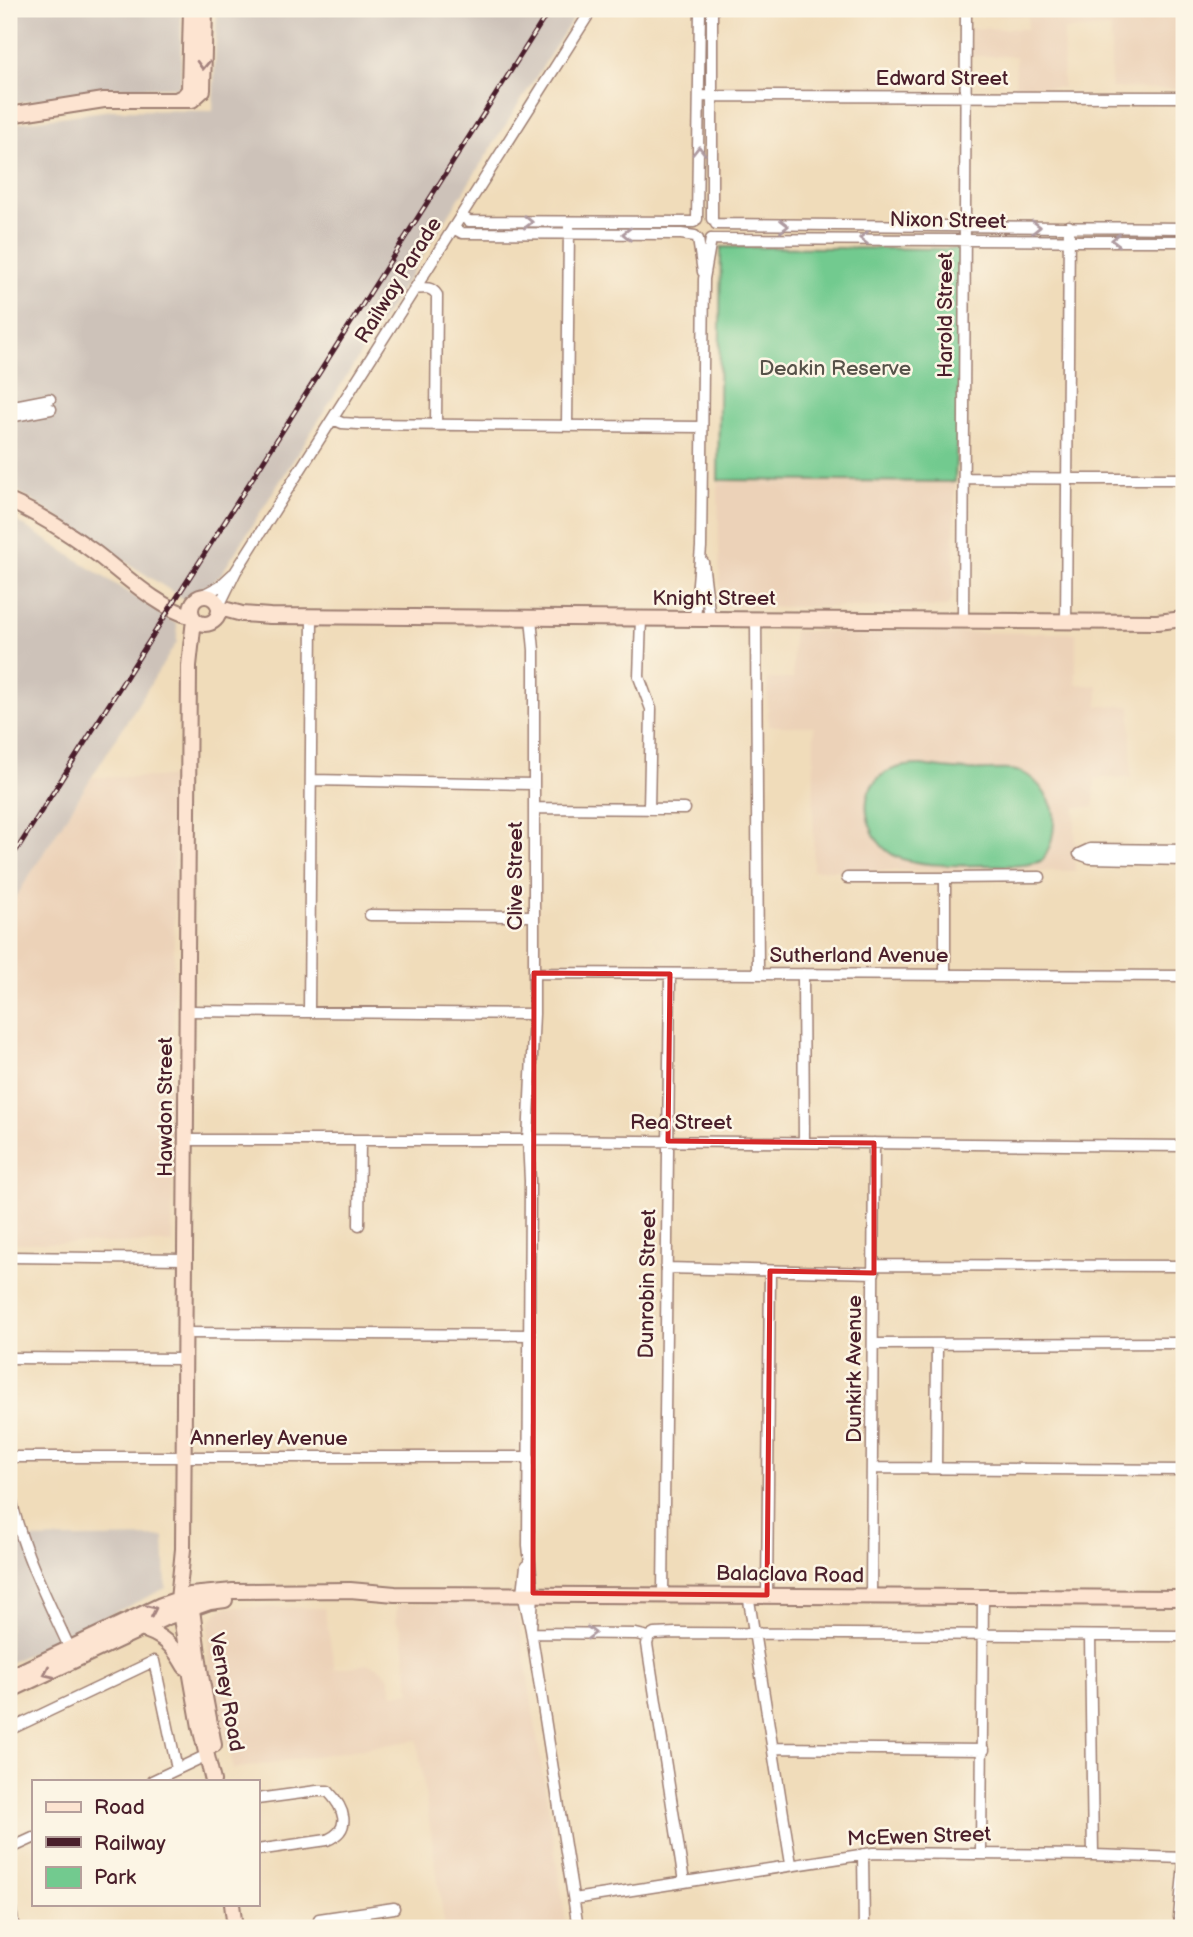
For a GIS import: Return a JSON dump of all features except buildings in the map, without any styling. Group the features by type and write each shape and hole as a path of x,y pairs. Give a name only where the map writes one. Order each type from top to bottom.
{"street":[{"path":"176,100 189,90 191,9"},
{"path":"9,115 104,100 192,100 202,90 205,9"},
{"name":"Railway Parade","path":"217,614 236,572 592,9"},
{"path":"700,9 696,221 693,230 697,238 704,279"},
{"path":"702,619 701,427 704,279 712,239 716,232 712,9"},
{"name":"Harold Street","path":"963,621 966,9"},
{"name":"Edward Street","path":"699,96 1184,97"},
{"path":"461,216 469,221 681,234 705,241 712,239"},
{"path":"453,228 462,233 696,221 703,217 714,222"},
{"name":"Nixon Street","path":"714,222 965,228 1184,228"},
{"path":"1066,621 1069,226"},
{"path":"567,426 569,228"},
{"name":"Nixon Street","path":"712,239 1184,241"},
{"path":"414,289 429,288 437,295 436,425"},
{"path":"9,407 50,404 9,416"},
{"path":"333,418 350,424 701,427"},
{"path":"964,478 1184,479"},
{"path":"9,502 26,517 51,528 77,545 92,560 113,568 154,596 195,609 205,624 217,614 211,597 195,609"},
{"path":"701,548 702,619"},
{"name":"Railway Parade","path":"195,609 236,572"},
{"name":"Hawdon Street","path":"185,1604 183,1549 189,666 195,609"},
{"name":"Knight Street","path":"217,614 235,612 312,616 1157,622 1184,625"},
{"name":"Hawdon Street","path":"189,666 196,644 217,614"},
{"path":"309,1012 312,616"},
{"name":"Clive Street","path":"534,618 534,1014 530,1181 528,1593 578,1928"},
{"path":"641,618 639,677 651,709 649,809"},
{"path":"756,619 758,974"},
{"name":"Knight Street","path":"1157,622 1184,619"},
{"path":"312,780 534,784"},
{"path":"534,808 685,809"},
{"path":"1184,850 1090,849 1079,854 1090,858 1184,860"},
{"path":"847,878 1040,877"},
{"path":"945,878 945,975"},
{"path":"370,915 534,916"},
{"name":"Sutherland Avenue","path":"534,973 1184,976"},
{"name":"Dunrobin Street","path":"663,1594 670,974"},
{"path":"803,974 804,1142"},
{"path":"186,1011 534,1014"},
{"name":"Rea Street","path":"186,1140 1181,1144"},
{"path":"359,1225 360,1141"},
{"name":"Dunkirk Avenue","path":"871,1596 874,1143"},
{"path":"9,1257 185,1259"},
{"path":"667,1268 770,1271 1184,1266"},
{"path":"768,1595 770,1271"},
{"path":"184,1333 530,1335"},
{"path":"873,1344 1184,1343"},
{"path":"936,1468 937,1344"},
{"path":"9,1358 184,1359"},
{"name":"Annerley Avenue","path":"9,1457 529,1457"},
{"path":"872,1468 1184,1470"},
{"path":"9,1486 19,1533 70,1649"},
{"name":"Balaclava Road","path":"185,1604 221,1600 353,1598 394,1594 528,1593 1184,1598"},
{"path":"748,1594 791,1864"},
{"path":"981,1853 984,1596"},
{"path":"9,1677 156,1608 185,1604"},
{"path":"9,1691 140,1629 185,1604"},
{"name":"Verney Road","path":"185,1604 191,1677 213,1780"},
{"name":"Verney Road","path":"185,1604 221,1780"},
{"path":"140,1629 166,1640 191,1677"},
{"path":"532,1631 635,1634 649,1637"},
{"path":"684,1882 647,1644 654,1633 1181,1636"},
{"path":"1090,1636 1093,1855"},
{"path":"9,1730 154,1661 177,1769"},
{"path":"774,1748 984,1750"},
{"path":"154,1780 207,1755"},
{"path":"259,1799 328,1791 335,1799 344,1823 338,1836 327,1840 259,1850"},
{"path":"9,1849 32,1838"},
{"path":"863,1854 864,1928"},
{"name":"McEwen Street","path":"573,1899 863,1854 1093,1855 1184,1860"},
{"path":"1181,1928 1184,1860"},
{"path":"9,1898 14,1928"},
{"path":"232,1906 235,1928"},
{"path":"240,1906 244,1928"},
{"path":"319,1924 394,1908"}],"highlighted area":[{"path":"534,973 670,974 668,1141 874,1143 874,1273 770,1271 767,1595 533,1593"}],"shaded area":[{"path":"9,9 181,9 179,87 108,88 9,104"},
{"path":"217,9 579,9 222,573 213,583 193,592 185,600 9,486 9,124 112,110 213,111"},
{"path":"970,9 1184,9 1184,89 1111,88 1111,28 1064,30 1063,88 1015,87 1016,56 970,56 970,28 1027,29 1028,16 970,15"},
{"path":"718,480 955,482 953,598 947,607 723,607 720,604"},
{"path":"9,516 177,624 177,642 9,908"},
{"path":"793,631 1076,633 1076,684 1098,686 1098,706 1131,706 1131,778 1095,778 1094,807 1075,807 1075,871 813,870 814,726 768,726 767,679 793,679"},
{"path":"92,777 175,777 172,1243 9,1243 9,908"},
{"path":"164,1537 166,1588 9,1663 9,1539"},
{"path":"397,1603 515,1604 517,1607 567,1928 445,1928 417,1740 233,1769 229,1744 225,1743 221,1718 215,1708 208,1665 209,1623 218,1611 227,1607 324,1608 335,1669 367,1664 379,1667 389,1678 393,1694 410,1692 401,1629 396,1621"}],"green space":[{"name":"Deakin Reserve","path":"721,247 960,249 960,362 955,482 718,480"},
{"path":"922,765 963,770 1013,770 1034,780 1050,802 1054,814 1052,838 1043,860 1014,866 938,865 903,859 886,850 869,823 867,797 871,787 886,773 897,768"}],"railway":[{"path":"9,862 550,9"}]}
